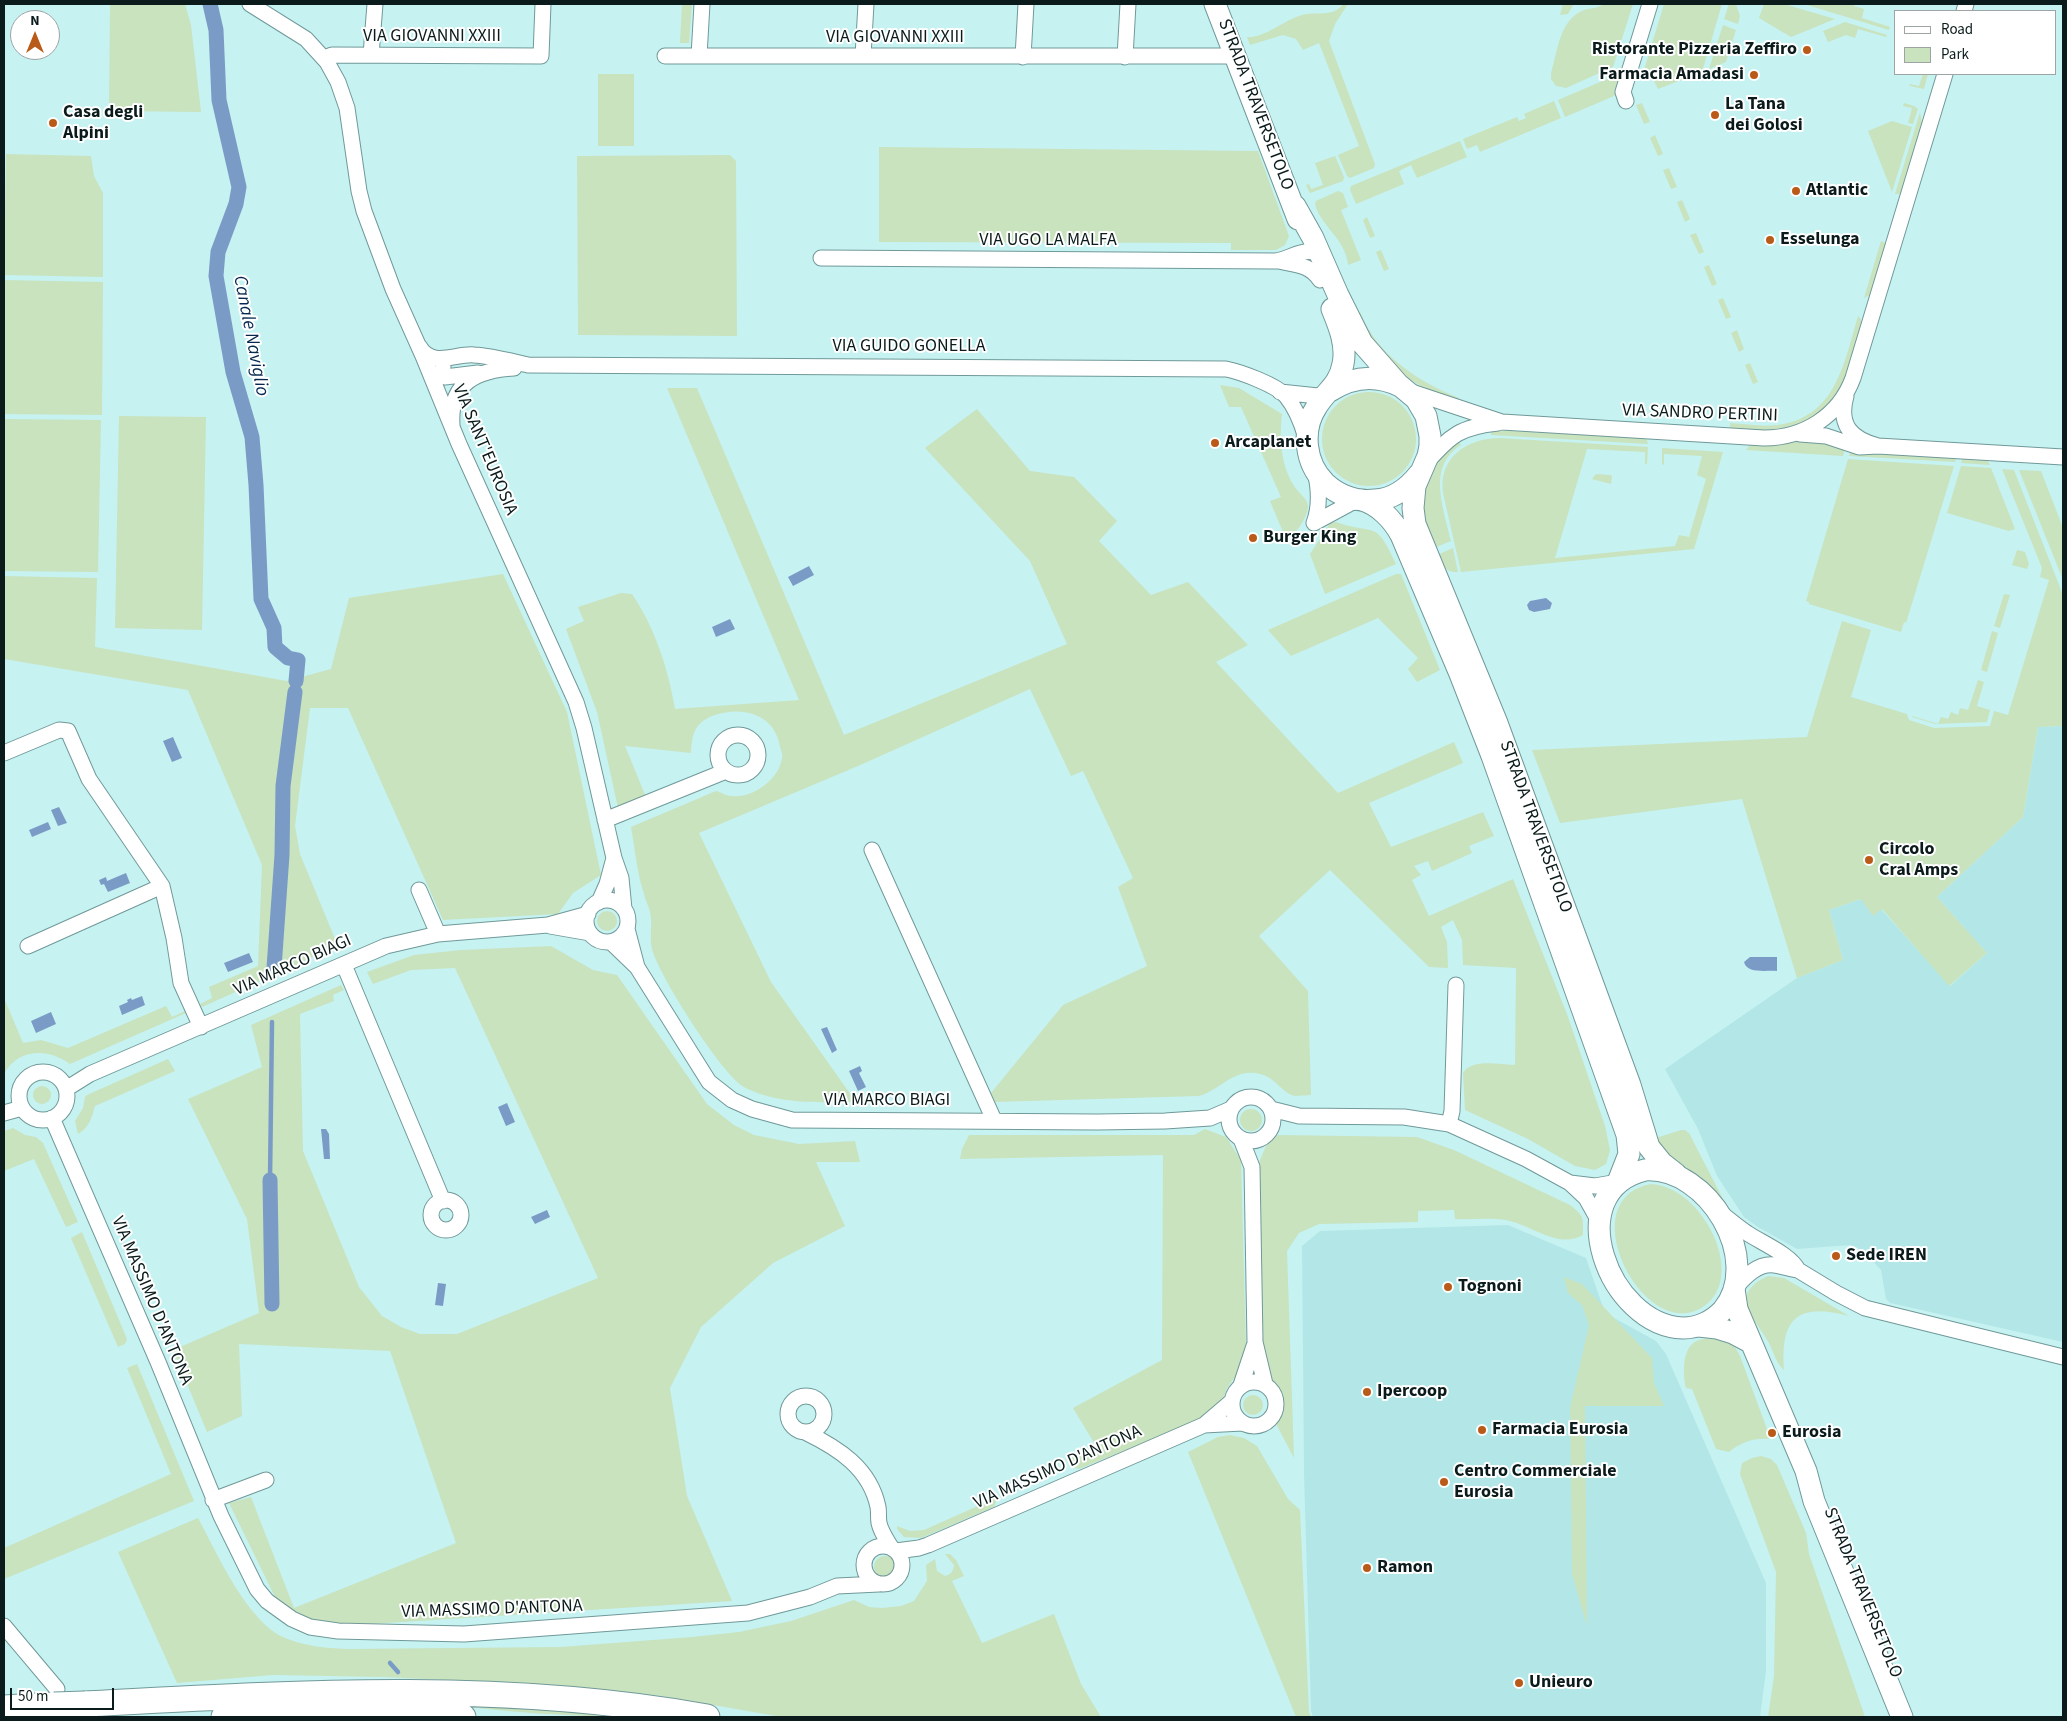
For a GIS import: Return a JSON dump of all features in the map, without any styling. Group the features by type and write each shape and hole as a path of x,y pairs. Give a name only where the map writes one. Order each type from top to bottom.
{"highway":[{"path":"4,1708 55,1697 85,1704 316,1692 464,1692 583,1700 707,1717"},
{"path":"224,1717 346,1714 463,1717"}],"main road":[{"name":"STRADA TRAVERSETOLO","path":"1215,4 1297,216 1311,260 1338,324 1344,349 1341,372 1337,382 1313,413 1307,440 1313,467 1331,488 1349,497 1362,500 1378,500 1398,494 1413,482 1422,469"},
{"name":"STRADA TRAVERSETOLO","path":"1311,260 1362,343 1421,407 1429,426 1430,446 1413,502 1413,518 1417,530 1497,723 1630,1085 1650,1148 1662,1163 1699,1190 1719,1212 1728,1230 1734,1249 1736,1270 1734,1289 1737,1309 1806,1471 1814,1501 1902,1717"},
{"name":"STRADA TRAVERSETOLO","path":"1330,391 1346,382 1364,378 1383,379 1404,389"},
{"name":"STRADA TRAVERSETOLO","path":"1362,500 1388,516 1398,529 1460,674 1492,756 1627,1134 1629,1154 1618,1182 1605,1201 1600,1223 1602,1245 1607,1266 1616,1284 1628,1300 1648,1316 1666,1325 1686,1328 1699,1326 1733,1332 1750,1342"},
{"name":"STRADA TRAVERSETOLO","path":"1618,1182 1631,1174 1645,1170 1661,1170 1676,1174"},
{"name":"STRADA TRAVERSETOLO","path":"1699,1326 1721,1312 1734,1289"},
{"name":"STRADA TRAVERSETOLO","path":"1806,1471 1823,1498 1913,1717"}],"street":[{"name":"VIA SANT'EUROSIA","path":"250,4 302,36 324,58 335,76 347,108 362,204 393,289 419,346 455,436 576,702 584,728 614,858 621,878 624,909"},
{"path":"371,55 374,4"},
{"name":"VIA GIOVANNI XXIII","path":"324,58 332,55 541,56 543,4"},
{"path":"699,56 702,4"},
{"path":"863,56 866,4"},
{"path":"1023,56 1026,4"},
{"path":"1125,57 1128,4"},
{"path":"1626,101 1623,92 1650,4"},
{"name":"VIA GIOVANNI XXIII","path":"665,56 1236,56"},
{"name":"VIA SANDRO PERTINI","path":"1422,469 1450,437 1472,428 1502,422 1764,438 1789,436 1806,430 1825,418 1838,405 1848,390 1855,372 1945,75"},
{"name":"VIA UGO LA MALFA","path":"820,258 1311,260"},
{"name":"VIA GUIDO GONELLA","path":"419,346 422,352 448,363"},
{"name":"VIA GUIDO GONELLA","path":"532,364 445,377 442,374 448,363 472,354 532,364 1210,368 1239,372 1280,392 1286,397 1293,408 1302,424 1307,440"},
{"path":"437,390 437,379 448,363"},
{"name":"VIA GUIDO GONELLA","path":"455,436 452,417 458,395 471,379 487,371"},
{"name":"VIA SANDRO PERTINI","path":"1404,389 1502,422"},
{"path":"1846,424 1844,407 1848,390"},
{"name":"VIA GUIDO GONELLA","path":"1280,392 1318,396 1330,391"},
{"path":"1832,437 1822,430 1825,418 1832,415 1838,416 1855,437 1878,446"},
{"path":"1789,436 1814,434 1832,437 1859,447 1878,446 2063,457"},
{"path":"1313,467 1318,484 1317,515 1314,523 1351,503 1362,500"},
{"path":"4,753 59,730 68,732 89,779 162,886 182,983 201,1027"},
{"path":"605,820 726,771"},
{"path":"872,850 994,1120"},
{"path":"599,902 607,884 614,858"},
{"path":"28,946 162,886"},
{"path":"419,890 438,934"},
{"path":"604,900 616,902 624,909 627,915 627,929 623,935 611,942 599,940 590,933 587,924 588,914 594,905 604,900"},
{"name":"VIA MARCO BIAGI","path":"66,1089 90,1074 386,946 438,934 548,925 588,914"},
{"name":"VIA MARCO BIAGI","path":"548,925 590,933"},
{"name":"VIA MARCO BIAGI","path":"627,929 637,967"},
{"name":"VIA MARCO BIAGI","path":"611,942 637,967 709,1082 732,1100 752,1109 792,1120 1097,1122 1210,1118 1230,1125"},
{"path":"344,965 443,1201"},
{"path":"1449,1124 1452,1111 1456,985"},
{"path":"36,1073 51,1073 58,1077 66,1089 66,1103 58,1115 38,1120 26,1114 18,1094 24,1081 36,1073"},
{"path":"1252,1167 1270,1123 1267,1104 1255,1097 1241,1099 1231,1108 1228,1120 1236,1136 1241,1139 1254,1141 1270,1123 1299,1116 1404,1117 1449,1124 1526,1159 1570,1183 1586,1198 1600,1223"},
{"path":"4,1113 22,1108"},
{"name":"VIA MARCO BIAGI","path":"1210,1118 1231,1108"},
{"name":"VIA MASSIMO D'ANTONA","path":"52,1118 158,1362 213,1500 257,1589 273,1606 292,1619 310,1627 338,1631 464,1634 708,1617 757,1610 810,1597 837,1586 891,1582 928,1545"},
{"path":"1241,1139 1252,1167 1255,1342 1265,1384"},
{"path":"1570,1183 1595,1186 1618,1182"},
{"path":"1719,1212 1745,1232 1788,1258 1795,1264 1798,1270"},
{"path":"1734,1289 1750,1273 1765,1266 1774,1265 1798,1270 1865,1308 2063,1357"},
{"path":"1241,1385 1251,1381 1265,1384 1271,1388 1276,1401 1274,1414 1264,1424 1257,1426 1242,1423 1233,1413 1231,1402 1234,1393 1241,1385 1255,1342"},
{"path":"833,1446 823,1421 823,1410 817,1400 805,1397 794,1401 788,1412 794,1428 833,1446 857,1466 870,1483 878,1508 879,1522 883,1534 902,1562 900,1574"},
{"name":"VIA MASSIMO D'ANTONA","path":"837,1586 878,1546 894,1549 919,1548 928,1545 1204,1425 1231,1402"},
{"path":"805,1432 816,1429 823,1421"},
{"name":"VIA MASSIMO D'ANTONA","path":"1204,1425 1242,1423"},
{"path":"213,1500 266,1480"},
{"path":"879,1522 867,1555 865,1573 873,1582 879,1584"},
{"path":"4,1626 55,1697"}],"shaded area":[{"path":"809,566 814,575 793,586 788,577"},
{"path":"1546,598 1552,603 1550,609 1534,612 1529,610 1527,605 1530,601"},
{"path":"730,619 735,629 716,637 712,627"},
{"name":"Sede IREN","path":"2063,726 2063,1342 1890,1303 1886,1299 1881,1270 1862,1250 1851,1245 1797,1249 1758,1227 1744,1217 1717,1176 1698,1129 1665,1069 1797,978 1843,960 1829,910 1861,899 1881,909 1950,986 1987,953 1937,897 2023,817 2038,727"},
{"path":"173,737 182,758 172,762 163,741"},
{"path":"59,807 67,823 58,826 51,810"},
{"path":"48,822 51,829 32,837 29,830"},
{"path":"126,873 130,883 108,892 104,884 101,885 99,880 106,877 107,881"},
{"path":"249,953 253,962 228,972 224,963"},
{"path":"1750,957 1777,957 1777,971 1757,971 1749,968 1744,962"},
{"path":"142,996 145,1005 122,1015 119,1006 128,1002 127,1000 131,998 132,1000"},
{"path":"51,1012 56,1024 36,1033 31,1021"},
{"path":"827,1027 837,1050 832,1053 821,1029"},
{"path":"860,1066 862,1071 859,1073 866,1087 858,1091 849,1071"},
{"path":"507,1103 515,1122 506,1126 498,1107"},
{"path":"321,1129 326,1129 329,1134 330,1159 324,1159"},
{"path":"547,1210 550,1217 535,1224 531,1217"},
{"path":"1508,1225 1586,1258 1605,1313 1656,1341 1666,1354 1766,1583 1766,1671 1760,1717 1313,1717 1311,1711 1304,1474 1302,1246 1320,1231"},
{"path":"438,1283 446,1284 443,1306 435,1305"}],"green space":[{"path":"110,4 185,4 191,25 201,112 109,111"},
{"path":"682,4 692,4 689,43 680,43"},
{"path":"1343,4 1348,4 1335,24 1329,41 1375,164 1374,168 1350,178 1347,176 1338,155 1359,146 1319,43 1303,50 1296,39 1283,35 1250,45 1247,37 1260,35 1302,15 1330,13"},
{"path":"1563,4 1573,5 1568,14 1560,15"},
{"path":"1604,4 1633,4 1613,67 1566,88 1556,86 1551,79 1551,73 1560,40 1567,25 1581,11"},
{"path":"1664,4 1722,4 1702,72 1658,89 1653,79 1648,80 1644,70"},
{"path":"1729,4 1736,4 1740,16 1738,24 1724,19"},
{"path":"1764,4 1784,4 1835,19 1791,37 1759,18"},
{"path":"1804,4 1855,4 1854,6 1864,9 1862,18 1890,27 1889,30"},
{"path":"1845,22 1887,35 1886,37 1858,29 1855,38 1846,35 1828,42 1823,31"},
{"path":"1723,25 1736,30 1726,62 1709,69"},
{"path":"598,74 634,74 634,146 598,146"},
{"path":"1923,75 1928,75 1924,89 1910,86 1909,84 1919,86"},
{"path":"1612,77 1620,80 1618,91 1614,96 1565,117 1558,100"},
{"path":"1554,101 1561,118 1480,152 1477,145 1467,149 1463,139 1517,117 1519,121 1526,118 1524,114"},
{"path":"1642,103 1650,122 1644,124 1636,105"},
{"path":"1904,103 1918,109 1913,124 1908,123 1912,108 1903,106"},
{"path":"1920,112 1922,123 1902,191 1900,194 1895,194"},
{"path":"1892,121 1912,127 1892,192 1868,131"},
{"path":"1655,135 1663,154 1658,156 1650,138"},
{"path":"1460,141 1467,157 1417,178 1411,165 1399,171 1404,184 1356,204 1350,190 1351,186"},
{"path":"879,147 1258,151 1289,236 1285,245 1276,250 1231,250 1231,243 879,242"},
{"path":"6,154 91,156 94,176 103,193 103,277 4,275"},
{"path":"730,155 736,161 737,336 578,335 577,156"},
{"path":"1335,156 1344,177 1343,181 1310,193 1306,185 1309,184 1311,189 1323,185 1315,163"},
{"path":"1669,168 1677,187 1671,189 1663,170"},
{"path":"1338,191 1343,193 1348,207 1341,210 1361,260 1348,265 1343,248 1322,220 1315,204 1316,201"},
{"path":"1682,200 1690,219 1685,222 1677,202"},
{"path":"1367,217 1375,236 1370,238 1363,220"},
{"path":"1696,233 1704,252 1699,254 1690,235"},
{"path":"1881,241 1886,243 1870,295 1864,298"},
{"path":"1381,250 1389,269 1384,271 1376,252"},
{"path":"1709,265 1717,284 1712,286 1704,267"},
{"path":"4,280 103,282 102,415 4,414"},
{"path":"1723,298 1731,317 1726,319 1718,300"},
{"path":"1360,312 1367,327 1388,354 1414,375 1459,398 1457,404 1412,381 1380,357 1373,348 1356,313"},
{"path":"1858,316 1861,319 1861,326 1847,374 1834,398 1823,410 1810,419 1796,425 1765,430 1730,429 1730,423 1759,426 1777,425 1797,420 1813,412 1825,400 1842,369"},
{"path":"1737,330 1744,349 1739,352 1731,333"},
{"path":"1750,363 1758,382 1753,384 1745,365"},
{"path":"1220,385 1239,388 1282,414 1281,442 1286,469 1294,486 1308,505 1304,520 1294,533 1283,532 1270,501 1281,497 1241,407 1229,407"},
{"path":"667,388 697,388 844,735 1067,644 1030,561 925,448 977,409 1030,471 1074,477 1117,521 1099,541 1151,595 1188,582 1248,645 1216,662 1338,793 1454,742 1463,763 1369,803 1391,847 1483,812 1494,836 1469,846 1472,853 1432,871 1428,861 1414,866 1421,875 1412,880 1429,916 1513,879 1567,1014 1605,1126 1610,1150 1606,1164 1595,1170 1575,1166 1528,1139 1465,1110 1463,1073 1467,1068 1479,1064 1515,1065 1516,968 1463,965 1462,940 1453,920 1441,927 1447,942 1448,968 1429,967 1330,870 1259,936 1308,991 1311,1095 1295,1096 1285,1091 1270,1078 1256,1073 1247,1073 1234,1077 1212,1091 1199,1096 994,1102 991,1093 1063,1005 1147,966 1118,887 1133,878 1083,771 1071,776 1030,689 858,766 699,833 771,982 856,1102 785,1100 757,1093 744,1087 734,1079 692,1023 657,962 651,944 650,912 640,878 631,827 716,791 729,796 739,796 756,791 776,774 780,766 782,752 777,736 765,720 756,715 747,712 726,712 708,718 699,725 692,740 691,753 625,746 646,797 618,808 597,712 566,629 584,621 578,607 621,593 632,594 654,635 669,679 675,709 799,700"},
{"path":"1369,392 1387,395 1402,406 1413,421 1416,439 1413,457 1402,472 1387,483 1369,486 1351,483 1336,472 1325,457 1322,439 1325,421 1336,406 1351,395"},
{"path":"119,416 206,417 202,630 115,628"},
{"path":"4,419 101,420 98,572 4,571"},
{"path":"1491,430 1646,438 1648,444 1491,435"},
{"path":"1500,438 1648,447 1647,464 1645,464 1645,452 1587,449 1555,558 1675,546 1679,535 1689,537 1706,479 1697,475 1702,456 1664,454 1664,465 1662,464 1662,448 1723,452 1694,549 1461,572 1443,493 1445,470 1457,452 1466,446 1488,439"},
{"path":"1812,439 1845,448 1843,456 1746,450 1750,445 1776,445"},
{"path":"1458,440 1461,445 1450,454 1444,465 1440,489 1451,541 1434,548 1422,522 1424,487 1441,457"},
{"path":"1851,450 1957,457 1955,462 1849,456"},
{"path":"1963,457 1987,460 1990,465 1961,463"},
{"path":"1848,459 1954,466 1906,623 1904,622 1901,632 1809,604 1806,601"},
{"path":"1961,466 1991,468 2015,529 2009,531 1947,513"},
{"name":"Circolo Cral Amps","path":"2002,469 2014,470 2063,595 2063,726 2038,727 2023,817 1937,897 1987,953 1949,986 1882,909 1873,916 1861,899 1829,910 1843,960 1797,978 1742,799 1560,823 1532,750 1807,737 1842,621 1871,630 1851,697 1907,714 1909,720 1934,728 1990,726 1994,711 2008,715 2049,580 2040,577 2042,568"},
{"path":"2019,470 2041,471 2063,528 2063,580"},
{"path":"1596,474 1611,475 1611,484 1592,479"},
{"path":"1336,522 1367,529 1378,534 1396,564 1325,594 1310,554 1330,523"},
{"path":"1453,548 1458,572 1447,570 1437,555"},
{"path":"2017,550 2025,552 2029,564 2027,569 2012,565"},
{"path":"503,574 567,712 601,875 573,893 558,914 443,920 348,708 310,708 295,826 300,854 338,946 202,1007 200,1004 212,998 209,987 258,966 262,865 188,690 4,659 4,576 97,578 95,647 287,681 331,669 349,598"},
{"path":"1396,574 1401,574 1440,670 1417,682 1408,669 1418,658 1378,618 1291,656 1268,630"},
{"path":"2004,594 2010,595 2000,628 1994,626"},
{"path":"1992,631 1998,633 1987,672 1981,670"},
{"path":"1978,680 1984,682 1977,706 1990,710 1987,722 1938,724 1941,717 1948,719 1951,712 1958,715 1960,708 1968,710"},
{"path":"1912,716 1938,724 1912,717"},
{"path":"603,911 611,911 617,917 617,925 611,931 603,931 597,925 597,917"},
{"path":"551,946 593,970 617,975 707,1104 734,1125 754,1135 799,1144 855,1141 860,1162 816,1162 845,1226 773,1263 701,1327 670,1388 687,1496 732,1601 339,1626 302,1619 276,1599 229,1503 251,1497 294,1608 456,1543 390,1351 239,1344 242,1416 207,1432 173,1350 259,1313 247,1219 188,1099 262,1067 251,1025 341,985 344,990 333,995 334,1001 300,1014 303,1151 359,1287 382,1316 401,1327 420,1334 457,1334 598,1278 455,968 411,970 373,984 367,972 414,955 461,950"},
{"path":"4,998 23,1043 41,1040 68,1048 166,1006 172,1017 185,1011 186,1013 70,1064 52,1055 34,1053 17,1059 4,1074"},
{"path":"168,1059 175,1071 95,1106 87,1125 78,1134 75,1121 83,1108 87,1095"},
{"path":"38,1086 46,1086 51,1091 49,1102 38,1104 33,1099 33,1091"},
{"path":"1251,1109 1261,1116 1262,1120 1255,1130 1251,1131 1241,1124 1240,1120 1247,1110"},
{"path":"13,1128 25,1135 36,1137 43,1143 78,1222 66,1227 34,1159 4,1171 4,1131"},
{"path":"1205,1129 1226,1137 1241,1160 1246,1348 1238,1373 1227,1388 1222,1403 1201,1419 1079,1469 1072,1467 1065,1459 1096,1446 1073,1408 1162,1360 1163,1155 960,1159 962,1149 969,1135 1194,1135"},
{"path":"1681,1130 1689,1133 1724,1201 1699,1176 1669,1160 1653,1139"},
{"path":"1278,1135 1417,1137 1454,1150 1570,1205 1581,1215 1583,1224 1583,1235 1565,1240 1547,1236 1510,1221 1455,1219 1454,1210 1418,1211 1418,1222 1319,1224 1299,1233 1287,1251 1294,1458 1275,1422 1280,1406 1276,1386 1267,1375 1260,1346 1257,1167 1266,1146"},
{"path":"1651,1184 1670,1189 1687,1200 1702,1216 1713,1235 1720,1255 1721,1275 1716,1293 1703,1307 1680,1313 1658,1306 1639,1289 1624,1265 1616,1240 1616,1215 1627,1195"},
{"path":"82,1232 127,1339 125,1344 118,1347 71,1238"},
{"path":"1768,1276 1784,1278 1849,1316 1817,1311 1805,1313 1796,1318 1789,1326 1785,1338 1784,1370 1752,1316 1746,1299 1755,1283"},
{"path":"1564,1277 1582,1284 1652,1358 1654,1383 1664,1406 1585,1406 1587,1626 1572,1574 1570,1408 1589,1325 1582,1305 1568,1293"},
{"path":"1710,1337 1729,1342 1735,1347 1770,1437 1769,1439 1748,1441 1729,1452 1716,1449 1692,1389 1686,1388 1684,1377 1686,1353 1689,1348 1692,1344"},
{"path":"137,1364 194,1501 4,1579 4,1548 171,1474 127,1368"},
{"path":"1253,1395 1260,1398 1263,1405 1260,1412 1253,1415 1246,1412 1243,1405 1246,1398"},
{"path":"1230,1435 1244,1438 1257,1446 1288,1499 1300,1510 1309,1712 1311,1717 1296,1717 1188,1452 1218,1437"},
{"path":"1761,1456 1771,1459 1777,1465 1806,1533 1809,1554 1865,1717 1768,1717 1774,1676 1776,1572 1740,1474 1742,1463"},
{"path":"998,1497 994,1507 921,1538 904,1537 897,1529 897,1526 910,1531 924,1530"},
{"path":"198,1518 234,1585 258,1617 271,1630 285,1638 300,1643 346,1649 561,1647 739,1632 791,1621 854,1600 869,1607 901,1606 914,1601 927,1581 926,1565 935,1559 937,1571 945,1576 951,1572 954,1565 945,1554 950,1554 956,1560 964,1576 952,1581 982,1643 1054,1614 1081,1684 1101,1717 782,1717 661,1696 556,1685 382,1677 273,1675 177,1683 118,1552"},
{"path":"885,1556 893,1559 896,1567 893,1575 885,1578 877,1575 874,1567 877,1559"},
{"path":"422,1700 652,1717 537,1713 479,1708"}],"waterway":[{"name":"Canale Naviglio","path":"210,4 216,30 219,100 239,187 236,204 218,252 216,276 233,372 252,437 261,599 274,628 275,647 288,658 298,660 296,681"},
{"path":"274,968 282,855 283,786 295,692"},
{"path":"270,1180 272,1022"},
{"path":"270,1180 272,1304"},
{"path":"390,1663 398,1672"}],"place":[{"name":"Ristorante Pizzeria Zeffiro","path":"1807,50"},
{"name":"Farmacia Amadasi","path":"1754,75"},
{"name":"La Tana dei Golosi","path":"1715,115"},
{"name":"Casa degli Alpini","path":"53,123"},
{"name":"Atlantic","path":"1796,191"},
{"name":"Esselunga","path":"1770,240"},
{"name":"Arcaplanet","path":"1215,443"},
{"name":"Burger King","path":"1253,538"},
{"name":"Circolo Cral Amps","path":"1869,860"},
{"name":"Sede IREN","path":"1836,1256"},
{"name":"Tognoni","path":"1448,1287"},
{"name":"Ipercoop","path":"1367,1392"},
{"name":"Farmacia Eurosia","path":"1482,1430"},
{"name":"Eurosia","path":"1772,1433"},
{"name":"Centro Commerciale Eurosia","path":"1444,1482"},
{"name":"Ramon","path":"1367,1568"},
{"name":"Unieuro","path":"1519,1683"}]}
